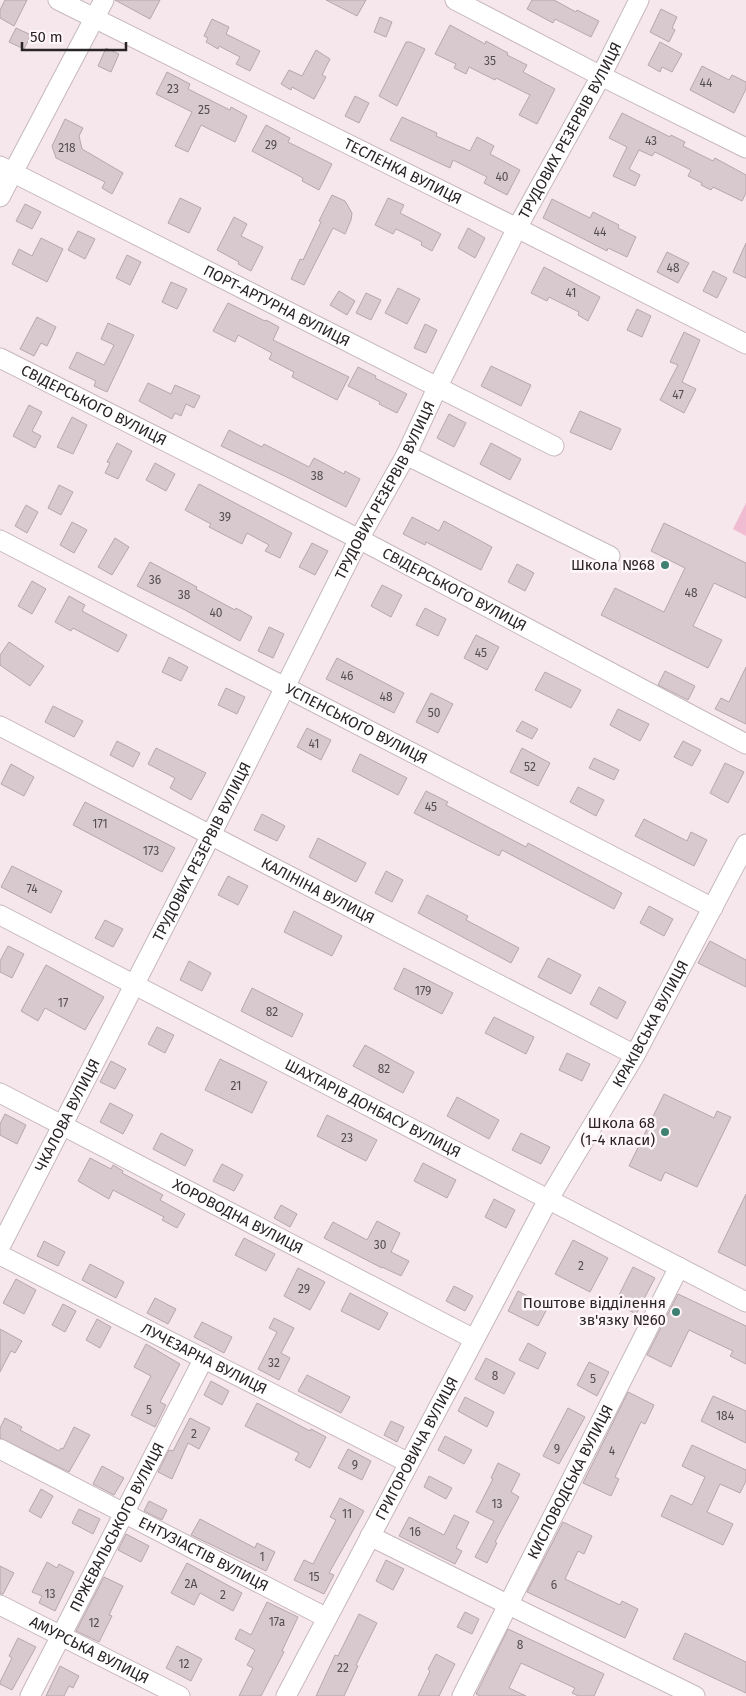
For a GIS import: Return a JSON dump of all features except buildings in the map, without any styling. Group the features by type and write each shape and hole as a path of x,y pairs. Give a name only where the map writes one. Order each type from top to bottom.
{"street":[{"name":"ТЕСЛЕНКА ВУЛИЦЯ","path":"58,0 746,344"},
{"path":"0,197 6,170 95,19 104,0"},
{"path":"455,0 601,76 746,148"},
{"name":"ТРУДОВИХ РЕЗЕРВІВ ВУЛИЦЯ","path":"135,985 359,539 406,454 517,228 601,76 639,0"},
{"name":"ПОРТ-АРТУРНА ВУЛИЦЯ","path":"6,170 554,446"},
{"name":"СВІДЕРСЬКОГО ВУЛИЦЯ","path":"0,358 359,539 746,744"},
{"path":"406,454 610,556"},
{"name":"УСПЕНСЬКОГО ВУЛИЦЯ","path":"0,540 713,908"},
{"name":"КАЛІНІНА ВУЛИЦЯ","path":"0,726 635,1055"},
{"name":"КРАКІВСЬКА ВУЛИЦЯ","path":"548,1200 635,1055 746,844"},
{"name":"ШАХТАРІВ ДОНБАСУ ВУЛИЦЯ","path":"0,915 746,1302"},
{"name":"ЧКАЛОВА ВУЛИЦЯ","path":"0,1247 135,985"},
{"name":"ХОРОВОДНА ВУЛИЦЯ","path":"0,1093 474,1339"},
{"name":"ГРИГОРОВИЧА ВУЛИЦЯ","path":"286,1696 548,1200"},
{"name":"ЛУЧЕЗАРНА ВУЛИЦЯ","path":"0,1254 409,1463"},
{"name":"КИСЛОВОДСЬКА ВУЛИЦЯ","path":"462,1696 679,1268"},
{"name":"ПРЖЕВАЛЬСЬКОГО ВУЛИЦЯ","path":"30,1696 204,1358"},
{"name":"ЕНТУЗІАСТІВ ВУЛИЦЯ","path":"0,1449 327,1618"},
{"path":"370,1536 696,1696"},
{"name":"АМУРСЬКА ВУЛИЦЯ","path":"0,1604 180,1696"}],"shaded area":[{"path":"746,503 746,536 733,529"}],"place":[{"name":"Школа №68","path":"665,565"},
{"name":"Школа 68 (1-4 класи)","path":"665,1132"},
{"name":"Поштове відділення зв'язку №60","path":"676,1312"}]}
